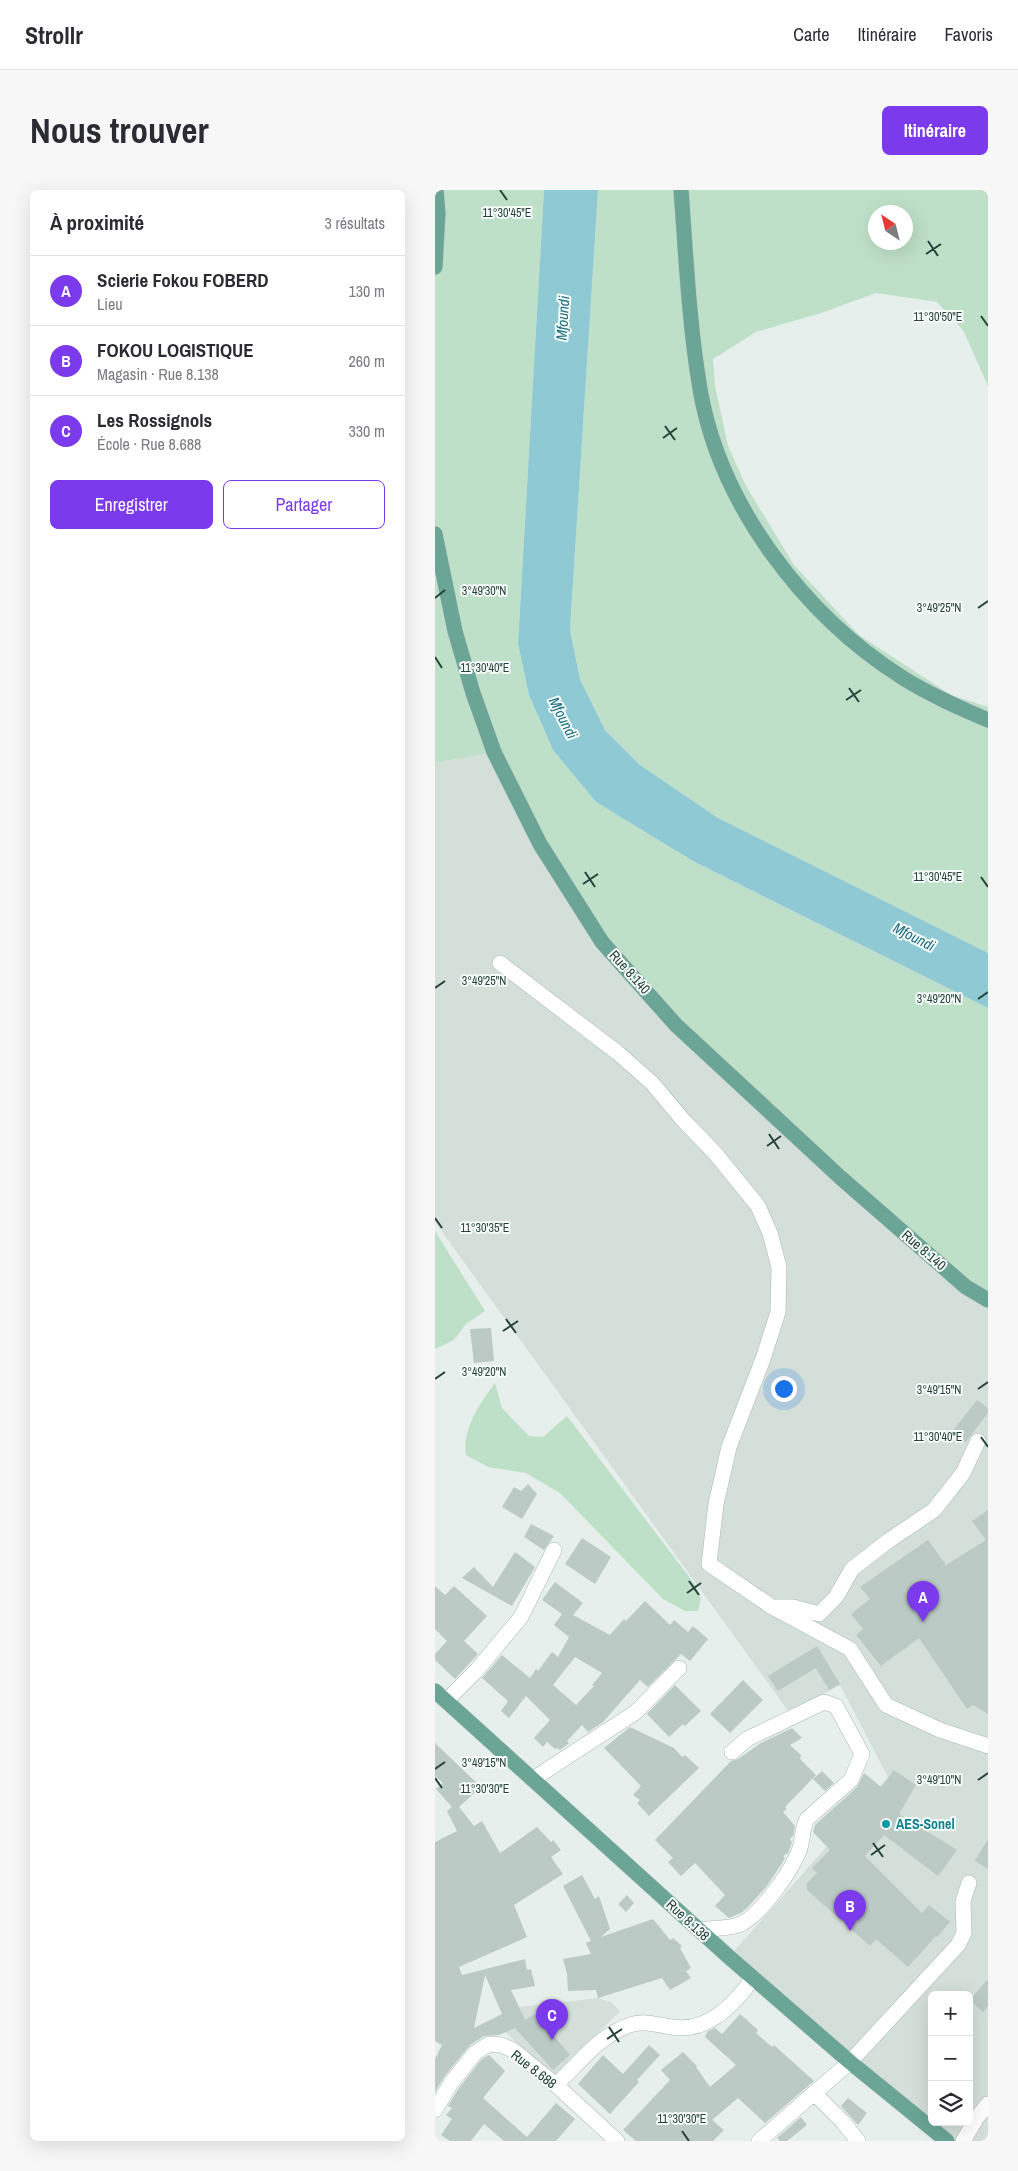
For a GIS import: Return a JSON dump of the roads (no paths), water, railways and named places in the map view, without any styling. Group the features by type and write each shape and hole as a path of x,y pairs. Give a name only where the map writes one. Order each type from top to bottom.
{"main road":[{"path":"435,267 436,190"},
{"path":"681,190 691,317 700,391 715,447 732,490 767,549 811,601 855,643 903,679 988,720"},
{"name":"Rue 8.140","path":"435,534 455,631 473,693 494,752 540,844 602,942 676,1025 855,1190 966,1287 988,1300"},
{"name":"Rue 8.138","path":"441,1696 753,1978 850,2062 947,2141"}],"street":[{"path":"501,963 618,1053 652,1082 758,1206 766,1224 779,1267 778,1312 763,1359 729,1447 716,1504 709,1564 772,1607 850,1649 886,1705 939,1730 988,1746"},
{"path":"772,1607 793,1607 819,1614 836,1597 852,1569 888,1541 934,1510 963,1473 978,1441"},
{"path":"441,1696 475,1671 495,1645 521,1617 554,1550"},
{"path":"533,1779 637,1712 679,1668"},
{"path":"700,1930 738,1925 751,1917 764,1903 793,1864 800,1848 803,1826 807,1819 851,1780 862,1754 836,1706 824,1702 747,1739 732,1752"},
{"path":"759,2141 850,2062 958,1945 963,1933 963,1901 969,1883"},
{"path":"556,2086 602,2040 617,2030 633,2024 653,2023 673,2028 691,2027 709,2021 740,1996 753,1978"},
{"name":"Rue 8.688","path":"435,2110 451,2083 475,2053 489,2044 501,2044 513,2050 617,2141"},
{"path":"814,2093 843,2122 858,2141"},
{"path":"963,2141 978,2116 988,2104"}],"water":[{"name":"Mfoundi","path":"544,190 598,190 570,630 580,679 605,730 640,765 718,818 988,953 988,1008 693,861 596,802 553,750 529,695 518,644"}],"place":[{"name":"Scierie Fokou FOBERD","path":"923,1622"},
{"name":"AES-Sonel","path":"886,1824"},
{"name":"FOKOU LOGISTIQUE","path":"850,1931"},
{"name":"Les Rossignols","path":"552,2040"}]}
